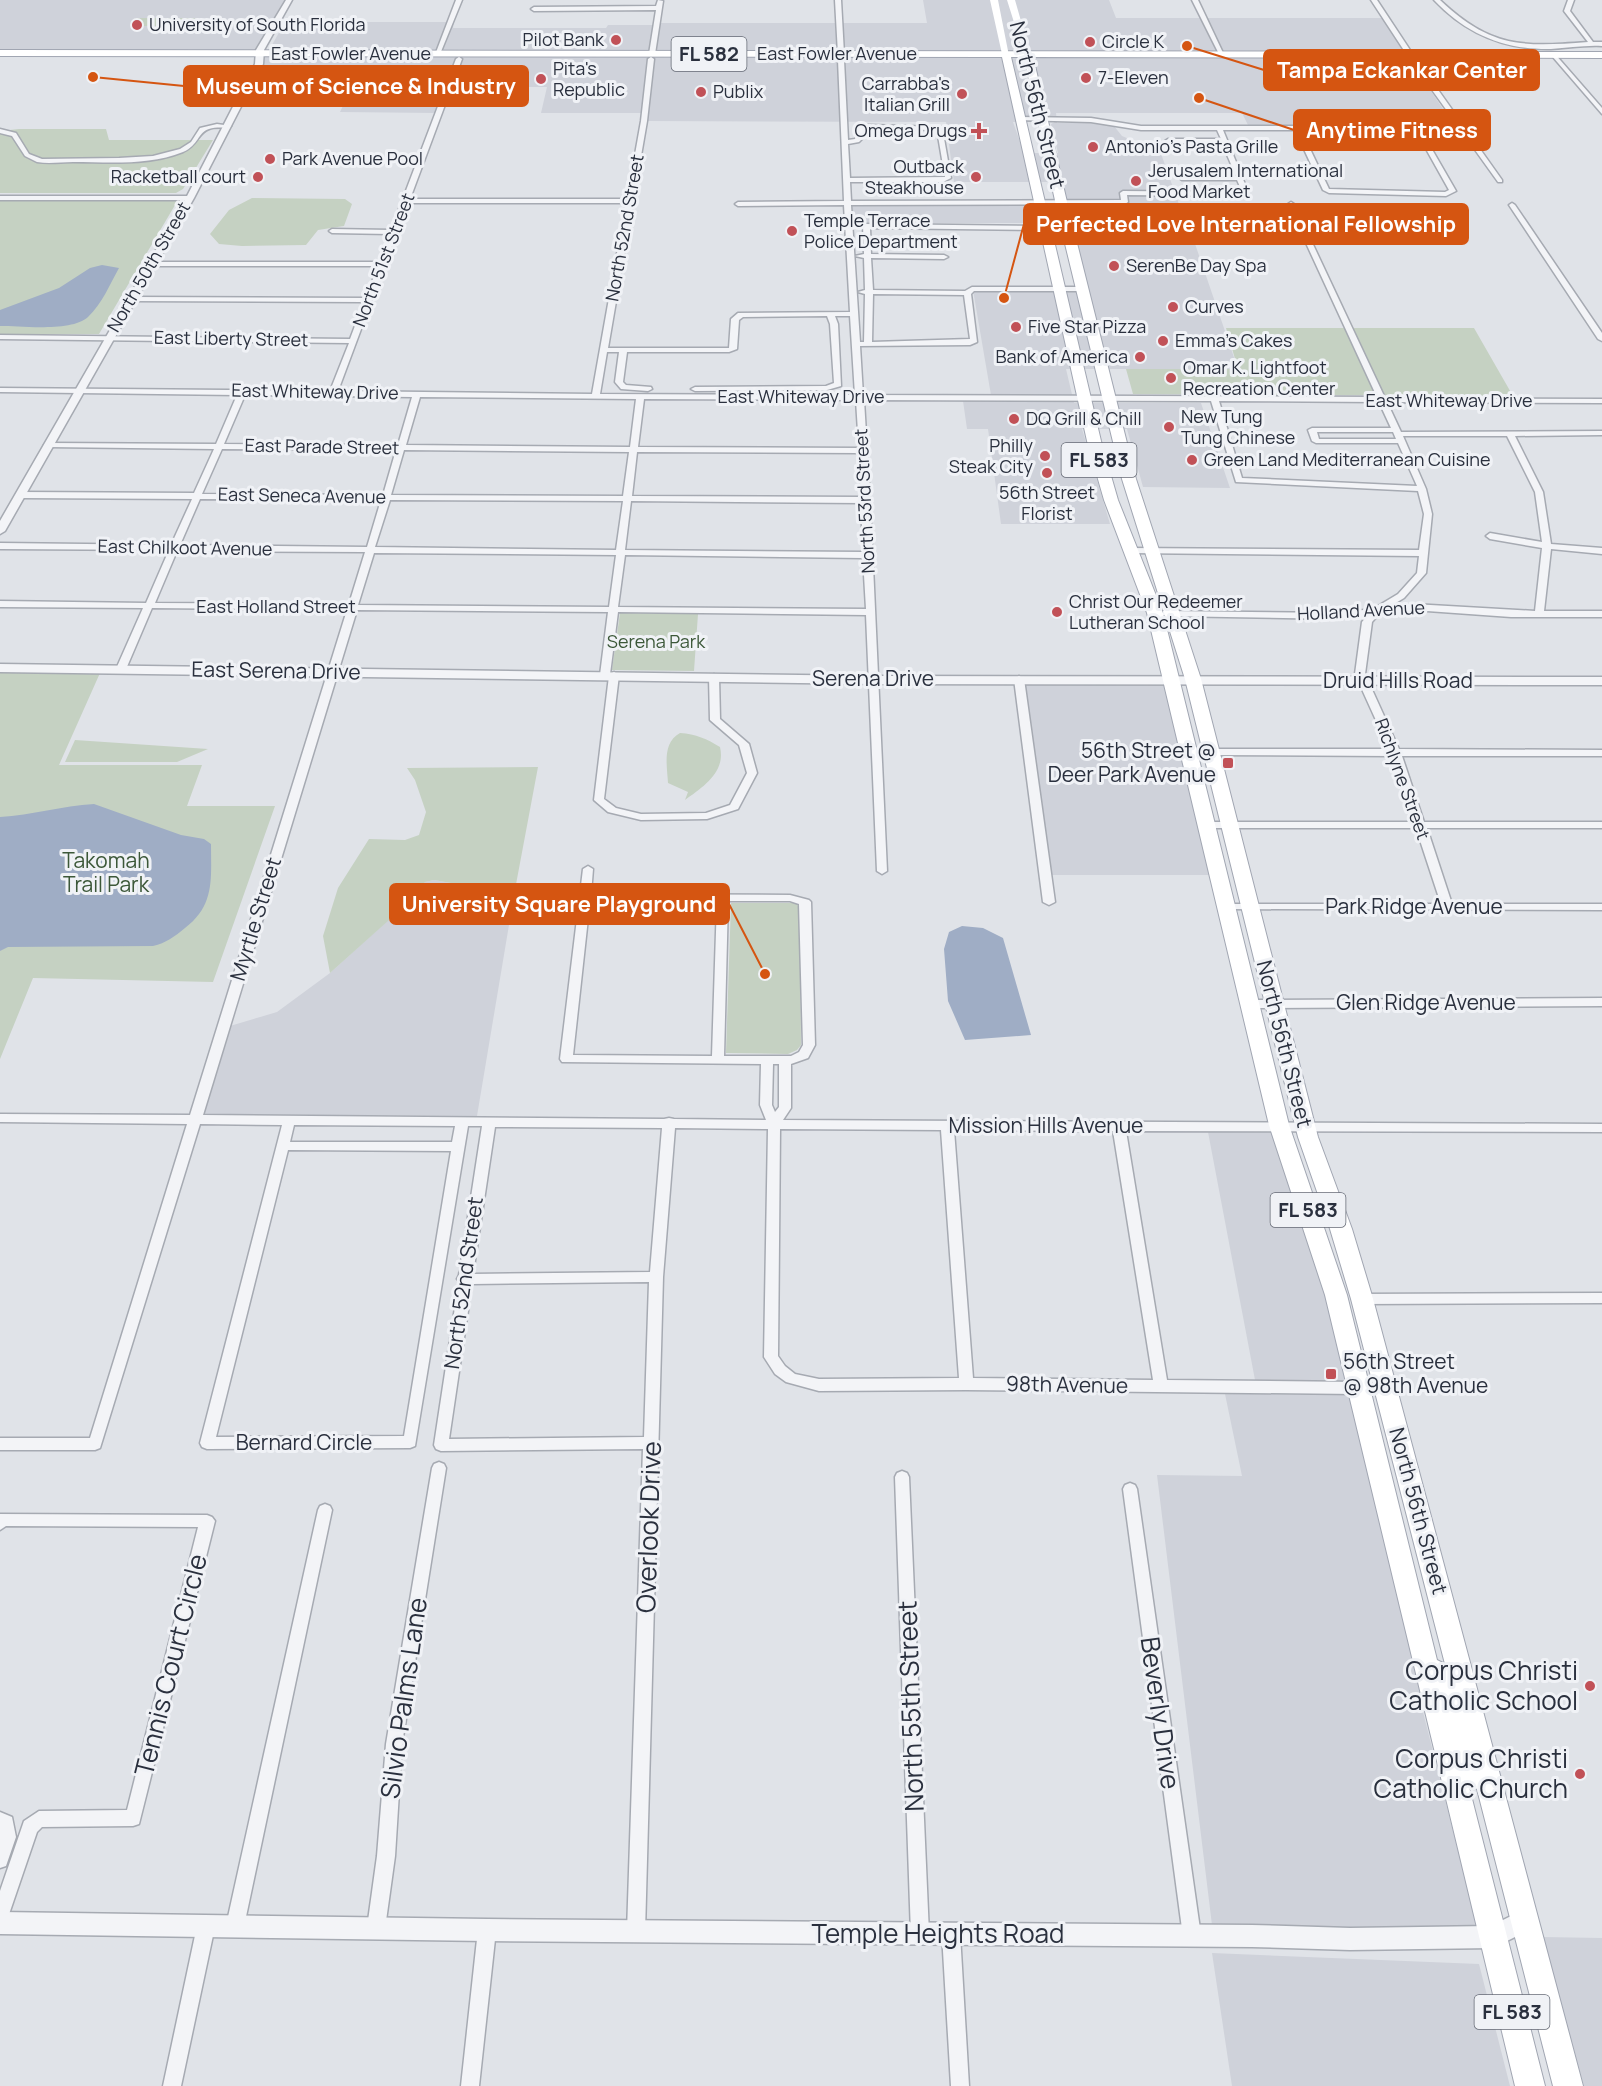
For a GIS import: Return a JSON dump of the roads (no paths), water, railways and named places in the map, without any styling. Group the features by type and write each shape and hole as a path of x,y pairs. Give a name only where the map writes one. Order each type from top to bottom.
{"main road":[{"name":"North 56th Street","path":"994,0 1019,119 1098,456 1111,500 1155,613 1279,1125 1336,1295 1530,2086"},
{"name":"North 56th Street","path":"1011,0 1033,71 1041,120 1124,456 1151,550 1193,679 1228,825 1306,1125 1362,1299 1568,2086"},
{"path":"984,54 1003,40"},
{"name":"East Fowler Avenue","path":"0,53 259,56 322,59 560,59 763,54 1008,61 1028,54 1232,58 1316,56 1320,54 1411,57"},
{"path":"322,59 416,57 437,54"},
{"name":"East Fowler Avenue","path":"0,59 578,54 738,60 984,54 1008,61"},
{"path":"459,59 479,56 578,54"},
{"name":"East Fowler Avenue","path":"1028,54 1046,60 1602,55"},
{"name":"East Fowler Avenue","path":"1556,57 1602,60"},
{"path":"1033,71 1046,60"},
{"path":"1059,292 1082,292"},
{"path":"1074,357 1099,357"},
{"path":"1098,456 1124,456"},
{"path":"1357,1388 1385,1388"},
{"path":"1392,1528 1422,1527"},
{"path":"1426,1667 1435,1670 1447,1683 1463,1750 1473,1769 1489,1783"}],"street":[{"name":"North 50th Street","path":"0,531 108,338 190,198 228,126 259,56 290,0"},
{"path":"437,54 459,0"},
{"name":"North 52nd Street","path":"596,396 644,121 660,0"},
{"name":"North 53rd Street","path":"838,0 850,256 866,500 882,871"},
{"path":"1195,0 1223,57"},
{"path":"1374,0 1411,57 1500,181"},
{"path":"1437,0 1474,32 1498,42 1545,47 1602,44"},
{"path":"1571,0 1567,12 1591,43"},
{"path":"534,9 659,8"},
{"path":"1556,57 1602,112"},
{"name":"North 51st Street","path":"334,392 459,59"},
{"path":"1019,119 1091,120 1141,128 1219,128 1297,128 1329,128 1365,136 1418,137 1423,139 1453,191 1446,194 1378,197 1326,190 1297,128"},
{"path":"0,131 11,132 17,136 26,154 39,161 114,162 177,152 194,143 196,134 200,130 213,126 228,126"},
{"path":"845,142 857,141 860,138 861,129 867,127 940,128 948,178 943,180 848,180"},
{"path":"738,204 1125,202 1123,193 1238,194 1244,189 1219,128"},
{"path":"1168,141 1224,141"},
{"path":"1182,178 1239,178"},
{"path":"0,198 190,198"},
{"path":"407,201 629,201"},
{"path":"1291,204 1399,435 1422,489 1428,514 1421,573 1401,596 1376,611"},
{"path":"1512,205 1602,339"},
{"path":"868,344 869,292 866,226 1045,228"},
{"path":"332,231 395,232"},
{"path":"850,256 944,256"},
{"path":"152,264 383,264"},
{"path":"853,292 967,293 972,289 1059,292"},
{"path":"856,344 973,342 967,293"},
{"path":"132,299 369,300"},
{"path":"623,350 619,382 624,387 827,388 838,384 834,324 831,314"},
{"path":"604,351 729,350 733,349 735,319 741,315 854,314"},
{"name":"East Liberty Street","path":"0,337 353,341"},
{"name":"East Whiteway Drive","path":"0,390 640,397 1602,401"},
{"path":"121,669 243,391"},
{"name":"Myrtle Street","path":"0,1444 95,1444 417,394"},
{"path":"640,397 612,610 610,675 599,800 612,810 641,817 707,816 734,807 752,773 744,744 715,720 714,677"},
{"path":"1214,399 1239,480 1422,489"},
{"path":"1399,435 1312,430 1316,441 1399,435 1602,433"},
{"path":"1510,434 1539,492 1547,546 1539,614"},
{"name":"East Parade Street","path":"48,445 863,452"},
{"name":"East Seneca Avenue","path":"21,495 866,500"},
{"path":"1490,536 1547,546 1602,551"},
{"name":"East Chilkoot Avenue","path":"0,546 868,555"},
{"path":"1130,550 1424,553"},
{"name":"East Holland Street","path":"0,604 870,612"},
{"name":"Holland Avenue","path":"1155,613 1336,616 1413,607 1511,614 1602,614"},
{"name":"Richlyne Street","path":"1376,611 1366,622 1360,674 1395,751 1448,907"},
{"name":"East Serena Drive","path":"0,668 552,674"},
{"name":"Serena Drive","path":"552,674 874,680 1193,679"},
{"path":"1019,679 1049,902"},
{"name":"Druid Hills Road","path":"1193,679 1602,681"},
{"path":"1210,752 1602,753"},
{"path":"1208,825 1602,825"},
{"path":"585,897 789,898 805,902 809,1045 804,1054 793,1060 566,1059 588,869"},
{"path":"718,1060 723,897"},
{"name":"Park Ridge Avenue","path":"1227,907 1602,907"},
{"name":"Glen Ridge Avenue","path":"1251,1004 1602,1002"},
{"path":"767,1060 766,1105 774,1123"},
{"path":"774,1123 784,1108 785,1060"},
{"name":"Mission Hills Avenue","path":"0,1118 947,1126 1306,1125 1602,1128"},
{"name":"Bernard Circle","path":"289,1120 207,1443 410,1442 462,1122"},
{"name":"North 52nd Street","path":"489,1122 441,1445 651,1443"},
{"name":"Overlook Drive","path":"636,1932 656,1277 669,1122"},
{"name":"98th Avenue","path":"774,1123 771,1357 780,1373 801,1383 819,1385 966,1384 1357,1388"},
{"path":"947,1126 966,1384"},
{"path":"1119,1127 1161,1386"},
{"path":"281,1146 459,1147"},
{"path":"464,1280 656,1277"},
{"path":"1362,1299 1602,1298"},
{"name":"Silvio Palms Lane","path":"376,1928 386,1856 394,1744 439,1468"},
{"name":"North 55th Street","path":"902,1477 920,1934"},
{"name":"Beverly Drive","path":"1130,1489 1192,1936"},
{"path":"235,1926 325,1510"},
{"name":"Tennis Court Circle","path":"0,1524 1,1520 207,1521 133,1818 39,1819 30,1827 0,1917"},
{"path":"0,1820 6,1823 7,1838 0,1860"},
{"name":"Temple Heights Road","path":"0,1923 1350,1939 1493,1937 1525,1920"},
{"path":"172,2086 206,1926"},
{"path":"470,2086 487,1930"},
{"path":"951,1934 960,2086"}],"water":[{"path":"102,265 119,268 97,306 81,322 46,327 0,326 0,310 59,288 90,268"},
{"path":"94,804 181,835 204,839 211,844 211,880 202,910 177,934 153,946 8,947 0,951 0,817"},
{"path":"962,926 983,928 1003,938 1031,1035 965,1040 948,1001 944,949 949,932"}],"place":[{"name":"University of South Florida","path":"137,25"},
{"name":"Pilot Bank","path":"616,40"},
{"name":"Circle K","path":"1090,42"},
{"name":"Tampa Eckankar Center","path":"1187,46"},
{"name":"Museum of Science & Industry","path":"93,77"},
{"name":"7-Eleven","path":"1086,78"},
{"name":"Pita's Republic","path":"541,79"},
{"name":"Publix","path":"701,92"},
{"name":"Carrabba's Italian Grill","path":"962,94"},
{"name":"Anytime Fitness","path":"1199,98"},
{"name":"Omega Drugs","path":"979,131"},
{"name":"Antonio's Pasta Grille","path":"1093,147"},
{"name":"Park Avenue Pool","path":"270,159"},
{"name":"Racketball court","path":"258,177"},
{"name":"Outback Steakhouse","path":"976,177"},
{"name":"Jerusalem International Food Market","path":"1136,181"},
{"name":"Temple Terrace Police Department","path":"792,231"},
{"name":"SerenBe Day Spa","path":"1114,266"},
{"name":"Perfected Love International Fellowship","path":"1004,298"},
{"name":"Curves","path":"1173,307"},
{"name":"Five Star Pizza","path":"1016,327"},
{"name":"Emma's Cakes","path":"1163,341"},
{"name":"Bank of America","path":"1140,357"},
{"name":"Omar K. Lightfoot Recreation Center","path":"1171,378"},
{"name":"DQ Grill & Chill","path":"1014,419"},
{"name":"New Tung Tung Chinese","path":"1169,427"},
{"name":"Philly Steak City","path":"1045,456"},
{"name":"Green Land Mediterranean Cuisine","path":"1192,460"},
{"name":"56th Street Florist","path":"1047,473"},
{"name":"Christ Our Redeemer Lutheran School","path":"1057,612"},
{"name":"56th Street @ Deer Park Avenue","path":"1228,763"},
{"name":"University Square Playground","path":"765,974"},
{"name":"56th Street @ 98th Avenue","path":"1331,1374"},
{"name":"Corpus Christi Catholic School","path":"1590,1686"},
{"name":"Corpus Christi Catholic Church","path":"1580,1774"}],"park label":[{"name":"Serena Park","path":"656,642"},
{"name":"Takomah Trail Park","path":"106,873"}]}
